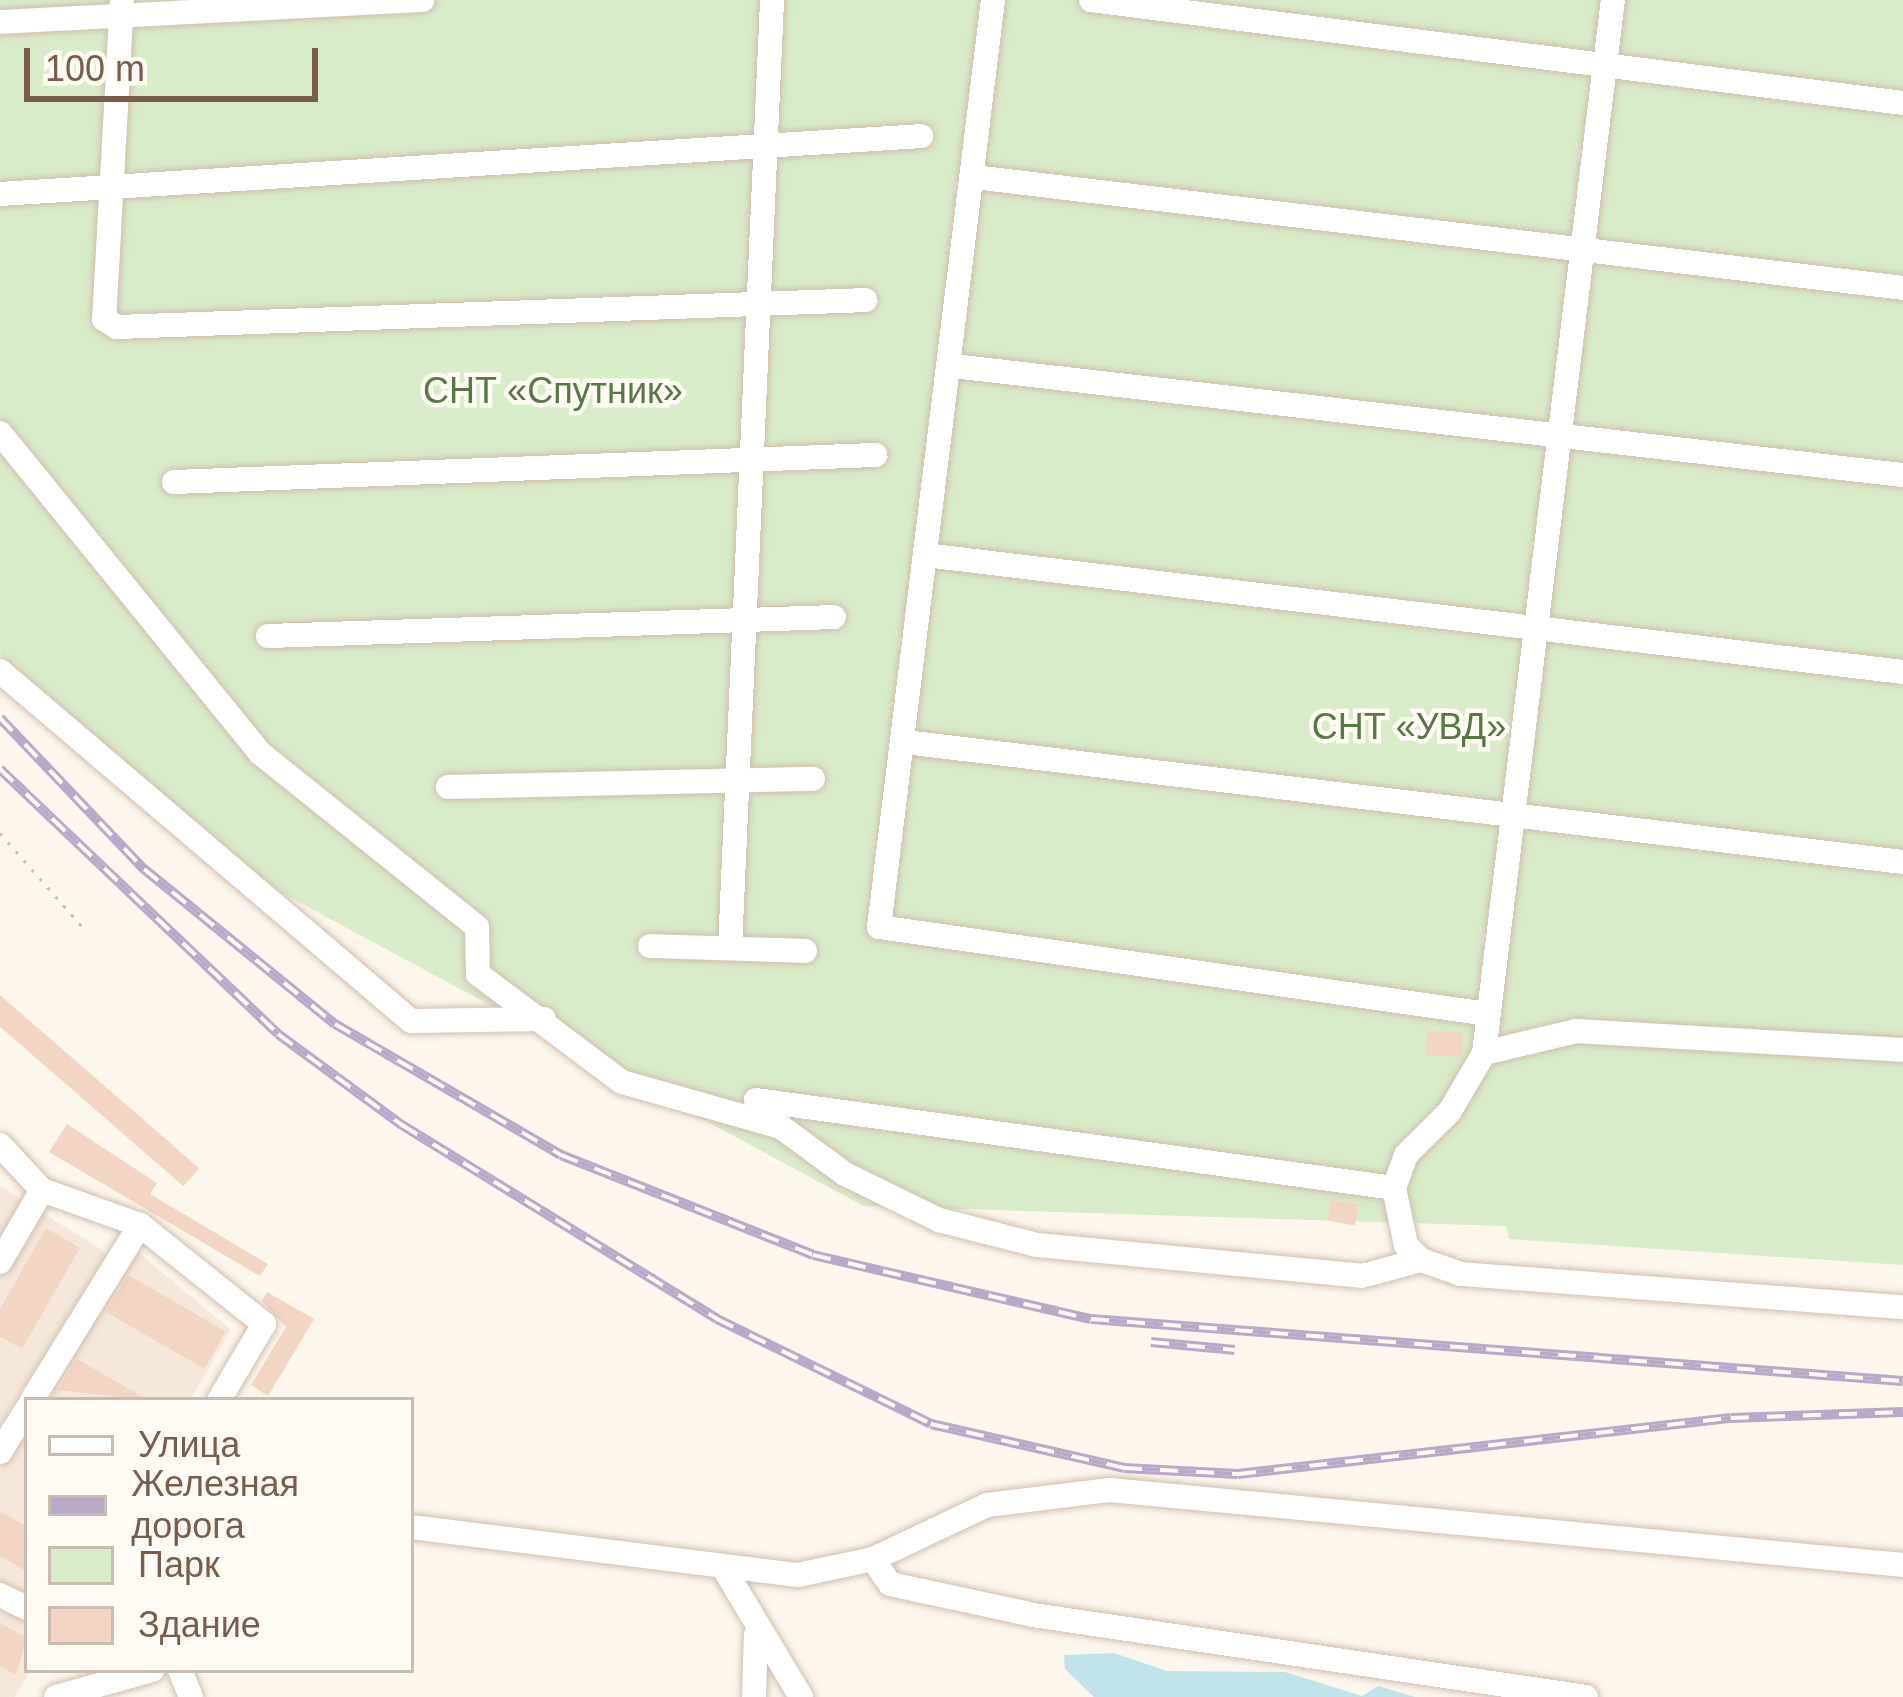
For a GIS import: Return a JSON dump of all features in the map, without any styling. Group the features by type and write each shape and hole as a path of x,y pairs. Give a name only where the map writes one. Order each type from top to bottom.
{"street":[{"path":"0,22 121,8 422,0"},
{"path":"730,948 770,140 772,0"},
{"path":"993,0 933,556 879,927 1481,1012"},
{"path":"1091,0 1903,103"},
{"path":"1613,0 1577,253 1511,820 1481,1012 1484,1053 1450,1111 1406,1155 1394,1188 1406,1245 1421,1259 1461,1274 1903,1307"},
{"path":"121,8 104,319 117,327 762,297 866,300"},
{"path":"0,212 11,193 770,140 922,136"},
{"path":"974,177 1577,253 1903,288"},
{"path":"953,366 1903,475"},
{"path":"0,433 260,753 477,927 478,974 546,1019 622,1082 782,1127 845,1174 939,1220 1037,1245 1361,1276 1421,1259"},
{"path":"174,482 875,454"},
{"path":"933,556 1903,672"},
{"path":"268,636 834,617"},
{"path":"0,671 411,1021 546,1019"},
{"path":"905,742 1511,820 1903,862"},
{"path":"448,787 813,779"},
{"path":"650,946 805,951"},
{"path":"1484,1053 1576,1030 1903,1051"},
{"path":"756,1100 1394,1188"},
{"path":"0,1144 42,1190 140,1225 264,1324 221,1397"},
{"path":"0,1262 42,1190"},
{"path":"34,1397 140,1225"},
{"path":"0,1452 24,1413"},
{"path":"414,1527 726,1572 798,1575 873,1559 987,1505 1110,1490 1903,1565"},
{"path":"873,1559 890,1584 1033,1615 1586,1697"},
{"path":"726,1572 756,1635 801,1697"},
{"path":"754,1697 756,1635"},
{"path":"56,1697 102,1690 144,1673"}],"path":[{"path":"0,833 86,931"}],"shaded area":[{"path":"0,1186 107,1253 0,1424"},
{"path":"132,1247 231,1330 192,1397 43,1397"},
{"path":"24,1429 24,1673 29,1673 15,1697 0,1697 0,1470"}],"green space":[{"name":"СНТ «УВД»","path":"0,0 1903,0 1903,1265 1509,1239 1506,1226 864,1206 252,877 0,654"}],"water":[{"path":"1114,1653 1167,1671 1285,1672 1362,1696 1378,1686 1415,1697 1094,1697 1065,1669 1064,1655"}],"building":[{"path":"0,995 199,1168 183,1186 0,1027"},
{"path":"1427,1031 1463,1033 1462,1057 1426,1055"},
{"path":"67,1124 157,1183 150,1194 268,1264 260,1276 49,1152"},
{"path":"1331,1200 1359,1205 1355,1226 1327,1221"},
{"path":"46,1228 80,1248 22,1349 0,1337 0,1309"},
{"path":"128,1275 226,1332 204,1369 106,1312"},
{"path":"267,1292 314,1319 268,1396 251,1385 286,1327 262,1301"},
{"path":"77,1359 143,1397 121,1397 58,1390"},
{"path":"0,1511 24,1525 24,1570 0,1556"},
{"path":"0,1623 24,1636 24,1648 16,1675 0,1666"}],"railway":[{"path":"0,718 144,869 335,1024 561,1155 813,1255 1091,1319 1903,1381"},
{"path":"0,769 278,1034 402,1125 717,1319 931,1424 1124,1468 1238,1474 1731,1418 1903,1412"},
{"path":"1151,1342 1235,1350"}],"park label":[{"name":"СНТ «Спутник»","path":"553,391"}]}
